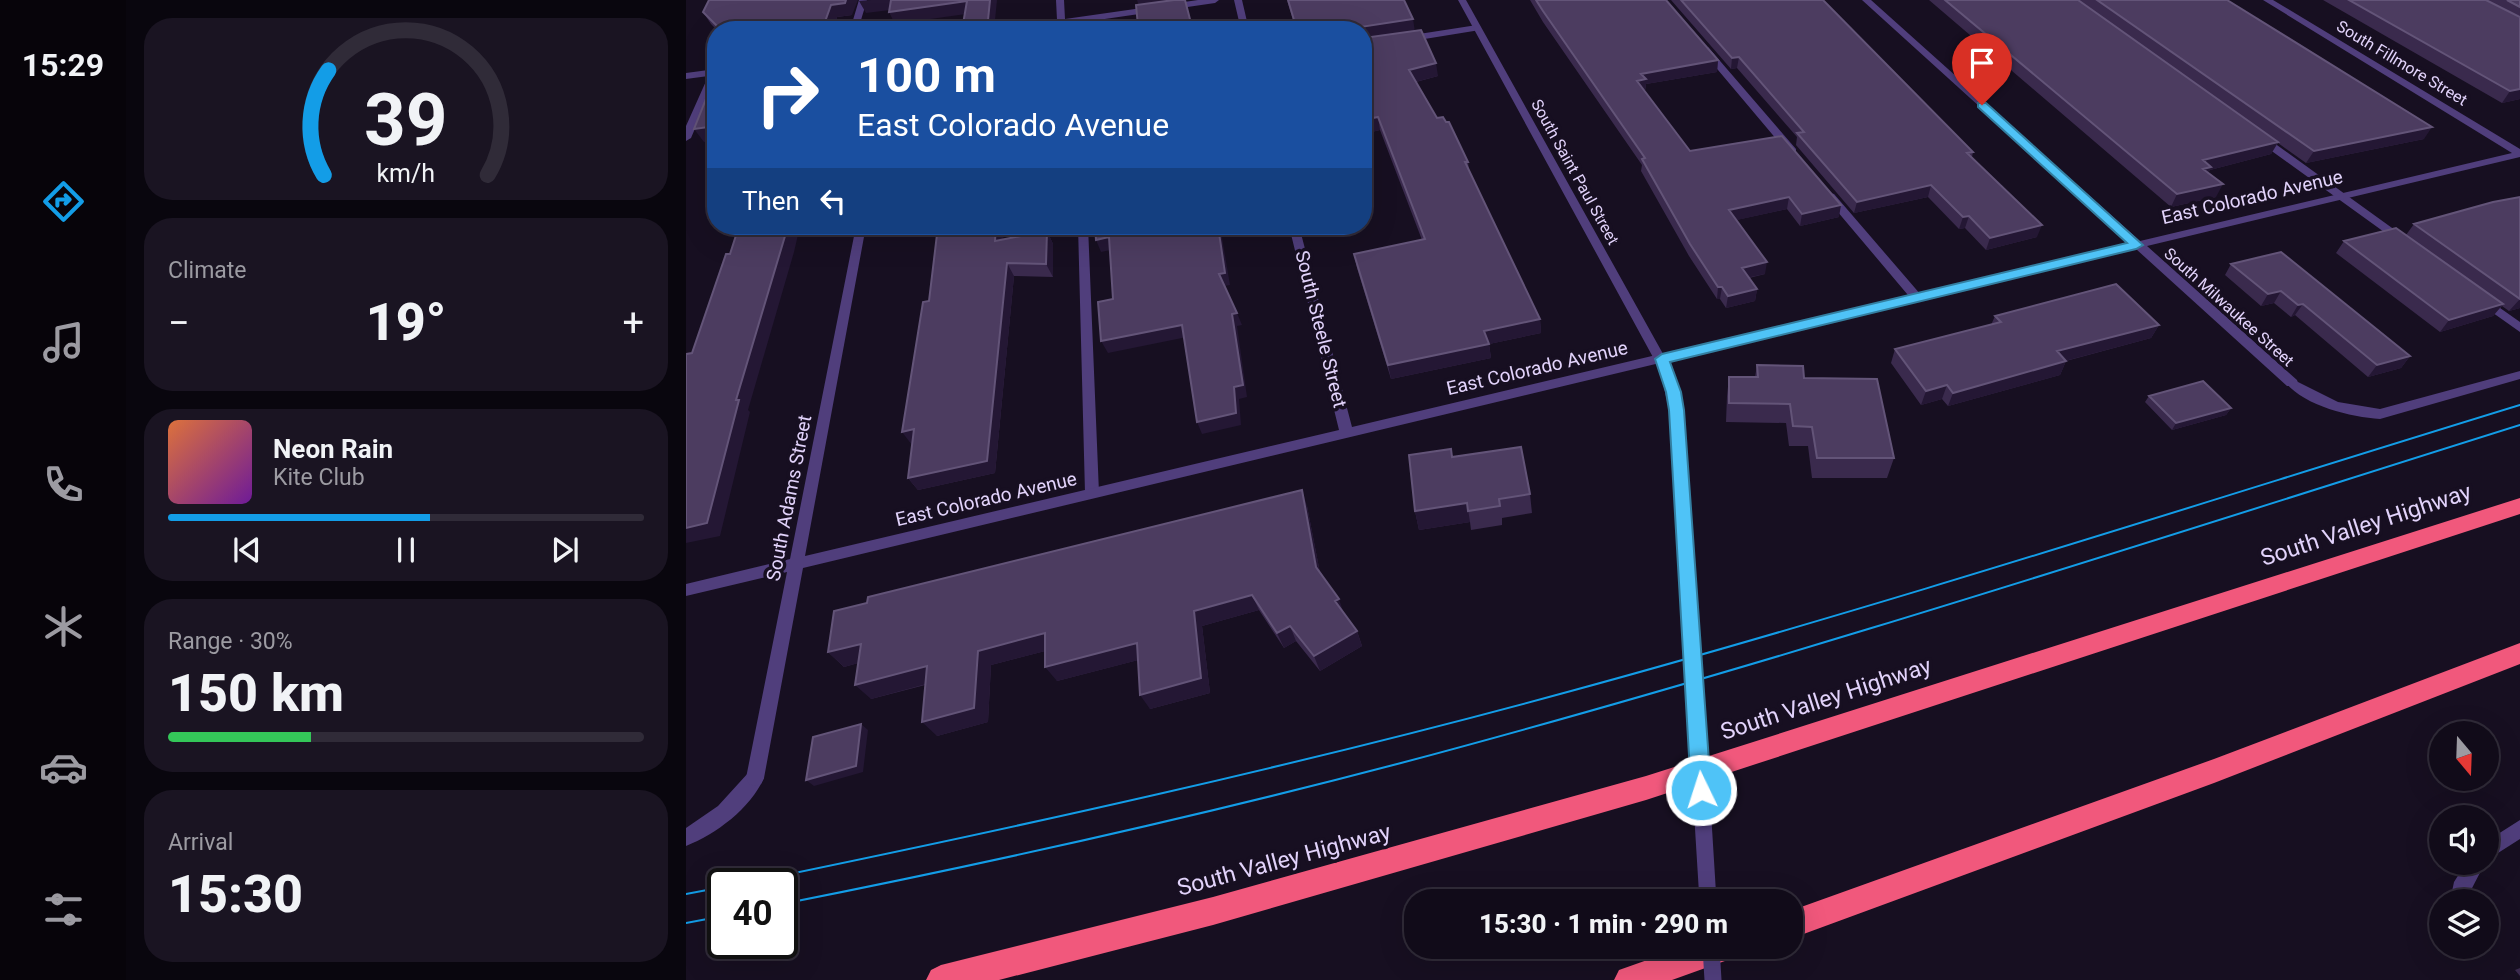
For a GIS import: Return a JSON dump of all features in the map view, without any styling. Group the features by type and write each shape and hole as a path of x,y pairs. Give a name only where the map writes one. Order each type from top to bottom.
{"highway":[{"name":"South Valley Highway","path":"941,980 1213,911 1633,792 2520,506"},
{"path":"1803,920 2177,785 2520,653"},
{"path":"1629,980 1691,959"}],"street":[{"path":"857,21 863,0"},
{"path":"1060,0 1061,21"},
{"path":"1068,21 1215,0"},
{"path":"1238,0 1243,21"},
{"name":"South Saint Paul Street","path":"1462,0 1662,359"},
{"name":"South Milwaukee Street","path":"1866,0 2136,245 2292,383 2316,399 2366,414 2379,414 2520,375"},
{"name":"South Fillmore Street","path":"2267,0 2520,153"},
{"path":"1401,40 1477,28"},
{"path":"1700,43 1799,159"},
{"path":"686,76 707,73"},
{"path":"686,138 707,90"},
{"path":"2254,133 2408,246"},
{"name":"East Colorado Avenue","path":"686,590 2520,153"},
{"path":"1826,191 1917,298"},
{"name":"South Adams Street","path":"686,837 702,830 728,812 755,778 859,235"},
{"path":"1083,235 1092,493"},
{"name":"South Steele Street","path":"1296,235 1347,433"},
{"path":"2475,295 2520,328"},
{"path":"1662,359 1674,392 1676,410 1707,889"},
{"path":"2499,843 2520,829"},
{"path":"1712,959 1713,980"}],"building":[{"path":"709,0 846,0 845,3 831,5 825,21 712,21 703,12"},
{"path":"891,0 990,0 988,21 964,21 967,1 889,12"},
{"path":"1185,0 1190,21 1138,21 1136,5"},
{"path":"1288,0 1404,0 1413,19 1372,25 1372,21 1294,21"},
{"path":"1536,0 1666,0 1718,60 1641,74 1646,79 1637,81 1690,151 1782,136 1841,205 1802,214 1789,197 1729,210 1767,262 1742,268 1757,289 1728,296 1722,287 1718,287 1690,244 1642,159 1645,158"},
{"path":"1681,0 1823,0 1973,152 1967,153 2042,225 1990,238 1969,216 1963,217 1931,185 1857,202 1797,133 1804,132 1739,57 1732,58"},
{"path":"1945,0 2078,0 2278,142 2203,160 2211,167 2203,169 2223,184 2177,194"},
{"path":"2097,0 2227,0 2432,127 2314,151"},
{"path":"2349,0 2486,0 2520,17 2520,89 2510,91"},
{"path":"2507,0 2520,0 2520,7"},
{"path":"1421,30 1436,63 1409,70 1437,118 1443,117 1449,122 1468,162 1465,162 1540,319 1484,331 1489,344 1388,365 1354,254 1425,239 1378,117 1372,118 1372,37"},
{"path":"707,96 707,127 694,129"},
{"path":"2520,197 2520,299 2414,224 2493,202"},
{"path":"2396,228 2503,304 2449,320 2344,241"},
{"path":"736,235 785,235 736,400 739,400 707,523 686,528 686,354 692,353 726,254 730,254"},
{"path":"937,235 995,235 995,241 1026,235 1047,235 1046,264 1007,263 987,461 908,478 914,429 902,432 923,302 929,301"},
{"path":"1096,235 1219,235 1225,273 1219,274 1237,313 1232,314 1243,385 1234,387 1236,413 1197,422 1182,325 1101,341 1098,302 1113,299 1109,237 1096,240"},
{"path":"2281,252 2410,356 2377,365 2303,304 2298,305 2281,291 2268,294 2231,264"},
{"path":"2116,284 2159,325 2057,351 2066,361 1953,393 1947,385 1926,391 1895,349 2001,322 1995,316"},
{"path":"1757,365 1803,366 1804,378 1877,379 1894,458 1817,458 1812,427 1793,426 1790,404 1729,403 1729,377 1758,377"},
{"path":"2203,381 2231,408 2176,423 2149,396"},
{"path":"1521,447 1530,494 1499,499 1500,506 1468,511 1467,503 1415,511 1409,455 1451,449 1452,457"},
{"path":"1302,490 1316,567 1339,599 1335,601 1357,631 1314,656 1290,626 1277,633 1252,595 1194,611 1201,678 1140,695 1137,643 1045,667 1045,633 978,651 974,708 922,722 927,666 855,685 861,644 828,652 834,611 867,603 868,597"},
{"path":"861,724 856,766 806,780 813,737"}],"tram line":[{"path":"798,872 1158,794 1365,745 1571,691 1928,588 2520,405"},
{"path":"798,901 1170,821 1542,725 1822,643 2520,425"},
{"path":"686,894 707,890"},
{"path":"686,923 707,919"}],"route":[{"path":"1701,790 1676,410 1674,392 1662,359 2136,245 1982,105"}]}
